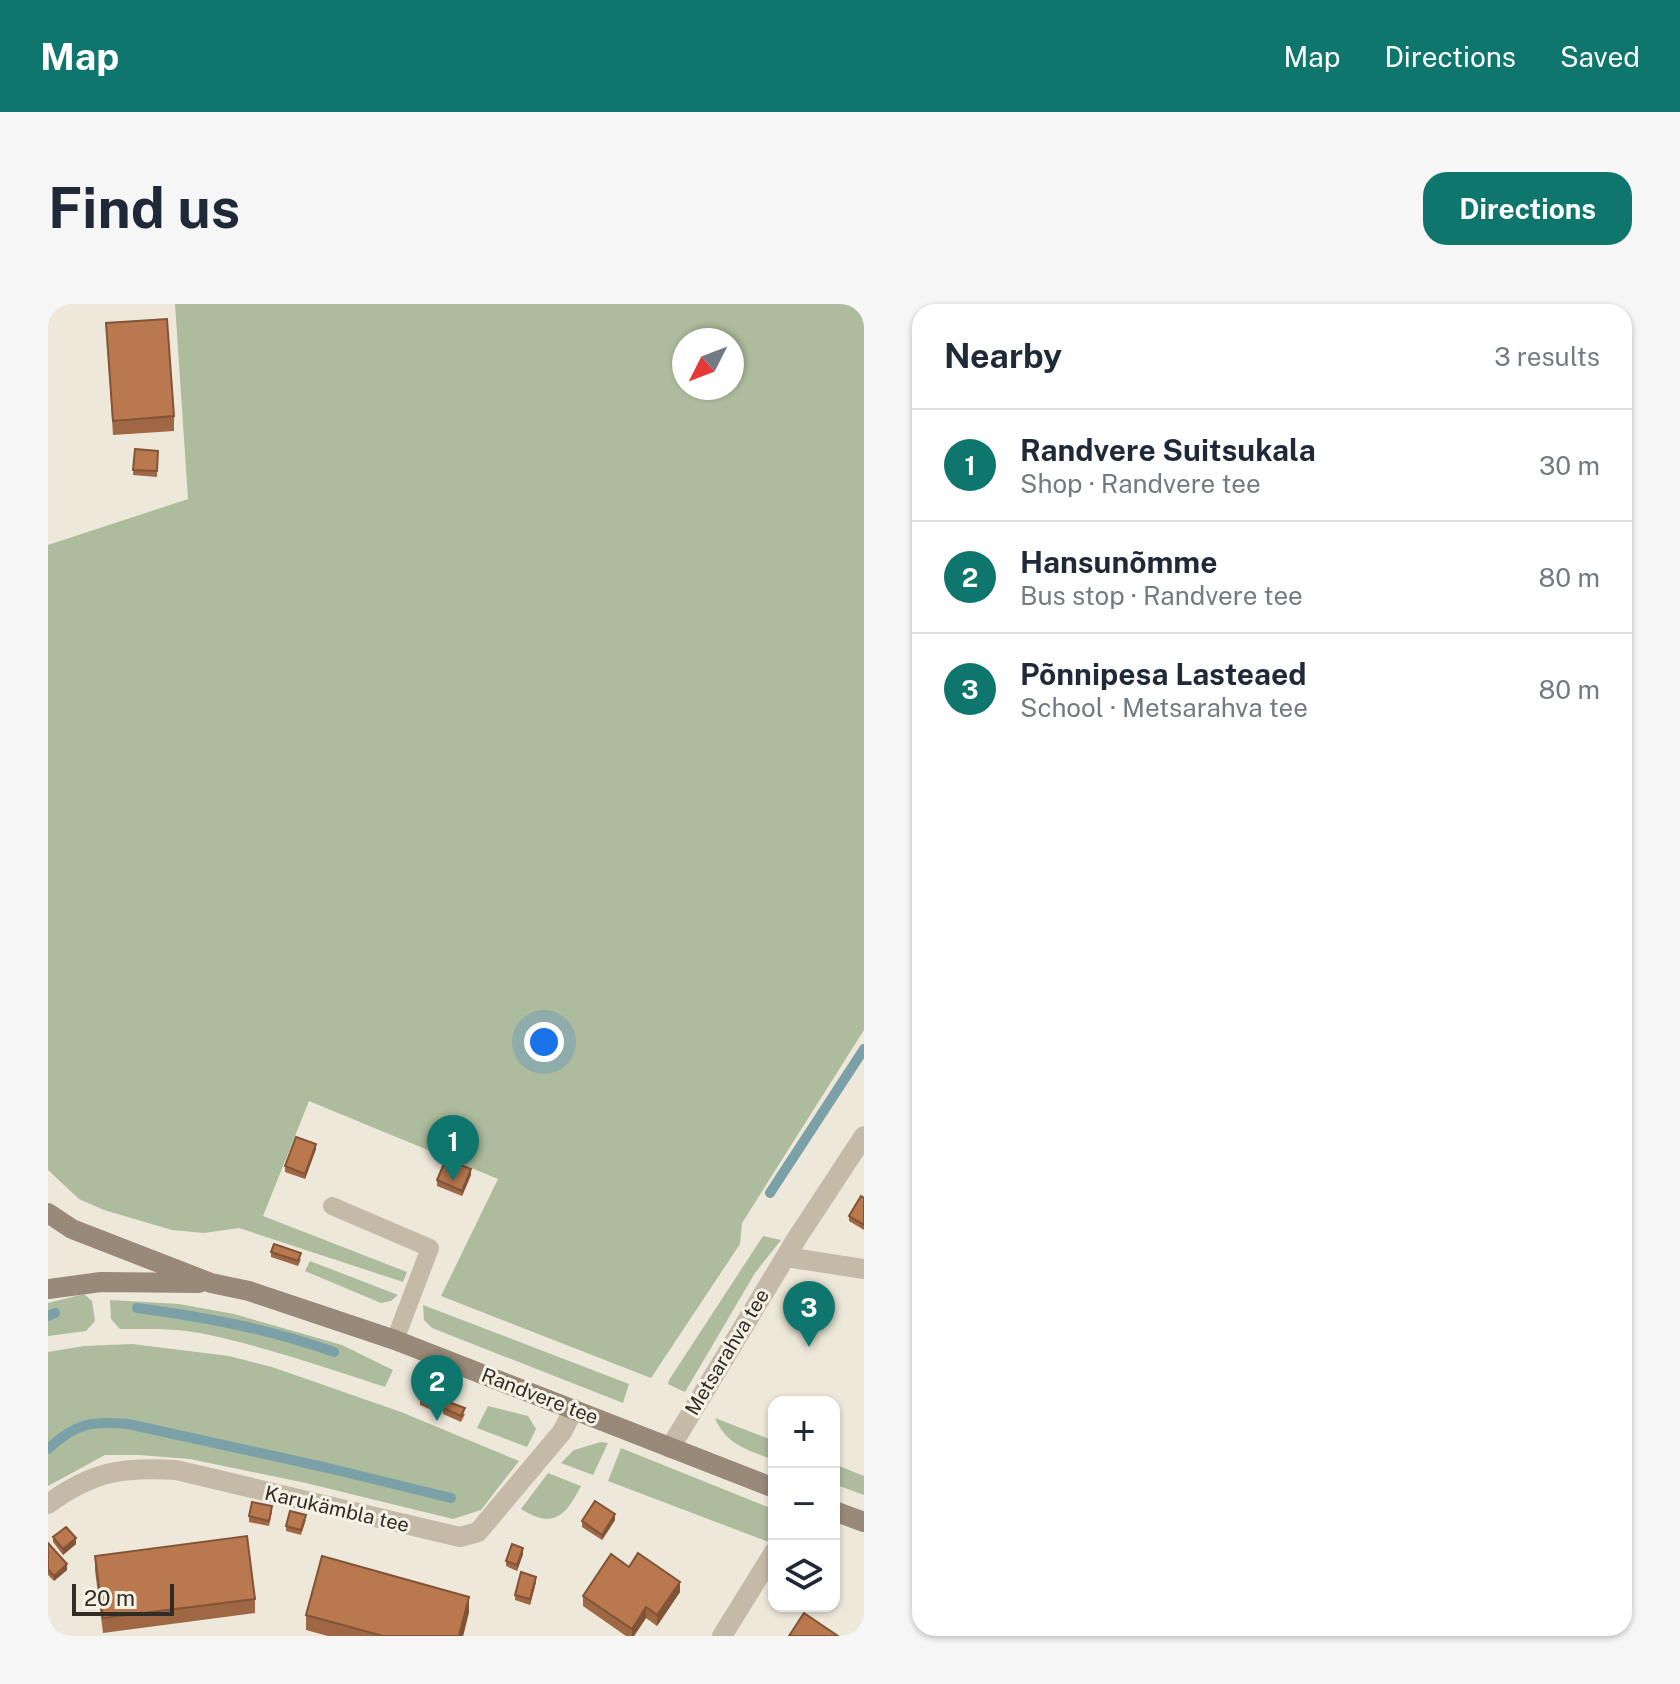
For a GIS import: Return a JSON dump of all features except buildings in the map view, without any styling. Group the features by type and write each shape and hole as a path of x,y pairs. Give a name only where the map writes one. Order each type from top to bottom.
{"street":[{"name":"Metsarahva tee","path":"670,1448 864,1136"},
{"name":"Randvere tee","path":"48,1213 72,1229 211,1283 249,1291 395,1340 768,1486"},
{"path":"786,1257 864,1269"},
{"name":"Randvere tee","path":"48,1289 101,1282 211,1283"},
{"name":"Karukämbla tee","path":"48,1504 67,1490 114,1471 137,1468 176,1470 460,1537 478,1532 562,1432 574,1409"},
{"path":"840,1513 864,1522"},
{"path":"722,1636 768,1562"}],"lane":[{"path":"332,1206 430,1248 395,1340"}],"green space":[{"path":"175,304 864,304 864,1030 742,1223 740,1244 651,1378 441,1296 498,1179 309,1101 263,1216 407,1272 403,1282 239,1228 204,1233 172,1230 104,1210 79,1199 48,1170 48,545 188,499"},
{"path":"763,1236 781,1240 755,1273 685,1392 668,1384 669,1380"},
{"path":"310,1261 398,1295 391,1301 381,1303 305,1271"},
{"path":"84,1294 92,1301 95,1321 86,1331 48,1336 48,1303"},
{"path":"110,1300 179,1304 234,1314 342,1345 393,1370 385,1387 224,1338 170,1330 120,1329 111,1319"},
{"path":"423,1305 629,1384 623,1403 432,1328 424,1320"},
{"path":"132,1344 229,1356 272,1367 401,1412 519,1461 481,1510 453,1519 306,1483 190,1459 105,1455 48,1486 48,1352 84,1346"},
{"path":"488,1406 528,1416 536,1429 527,1447 477,1428"},
{"path":"715,1418 768,1439 768,1458 732,1441"},
{"path":"608,1443 593,1475 561,1463 574,1450"},
{"path":"621,1448 768,1507 768,1542 608,1481"},
{"path":"840,1466 864,1476 864,1495 840,1486"},
{"path":"548,1473 581,1486 563,1512 550,1519 521,1509"}],"waterway":[{"path":"770,1193 864,1049"},
{"path":"137,1308 237,1325 334,1352"},
{"path":"48,1316 55,1313"},
{"path":"48,1449 67,1434 85,1426 128,1424 451,1498"}],"place":[{"name":"Randvere Suitsukala","path":"453,1181"},
{"name":"Põnnipesa Lasteaed","path":"809,1347"},
{"name":"Hansunõmme","path":"437,1421"}]}
